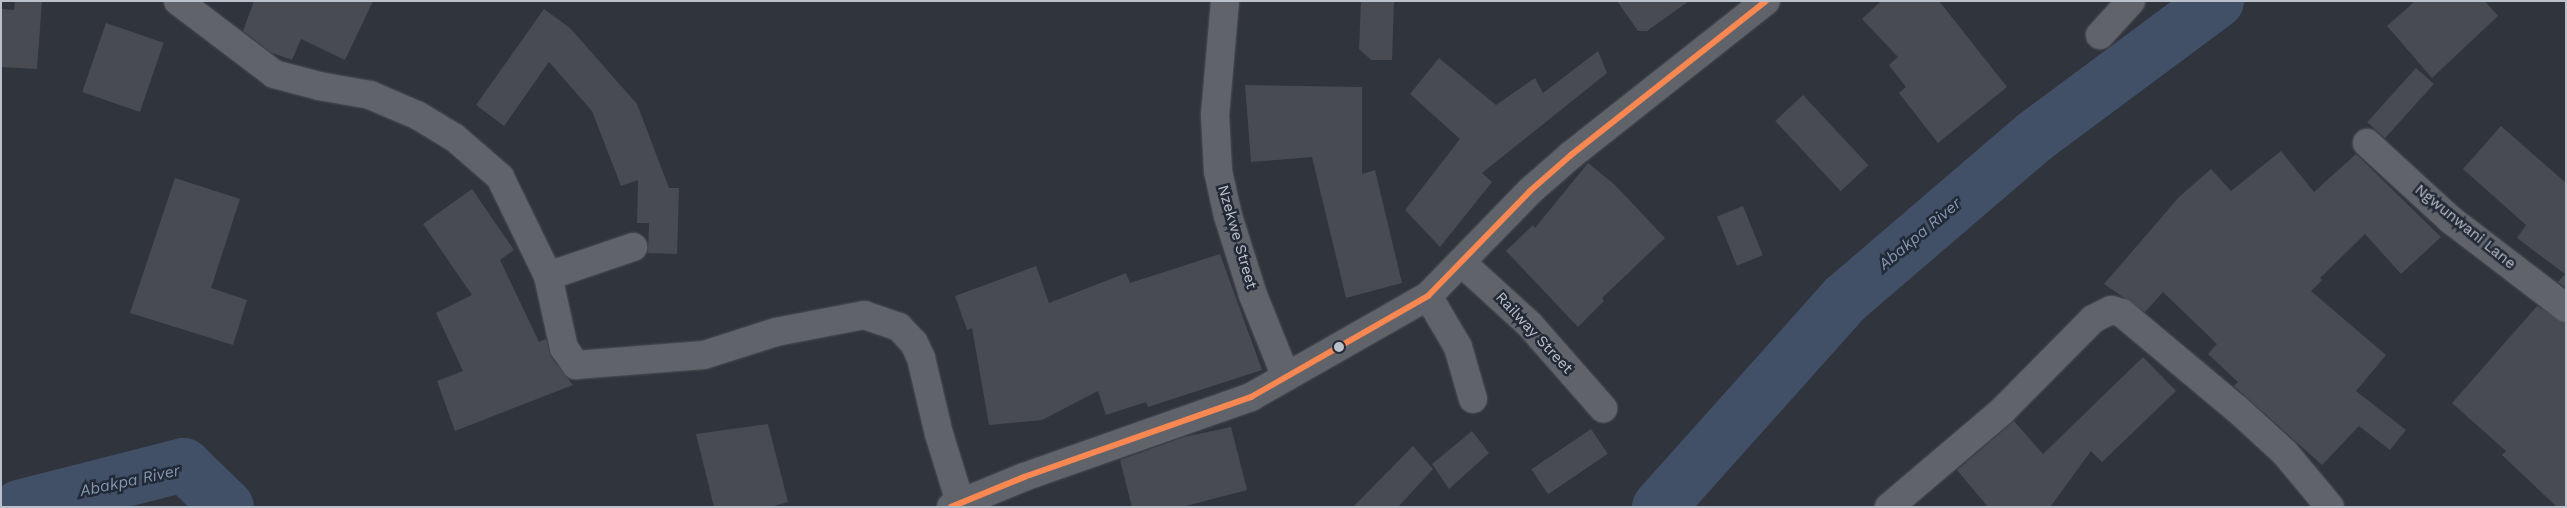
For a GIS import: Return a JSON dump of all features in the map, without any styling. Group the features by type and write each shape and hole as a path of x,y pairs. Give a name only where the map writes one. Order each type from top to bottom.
{"street":[{"path":"178,1 274,74 319,86 370,95 417,115 455,138 500,177 548,276 564,348 576,364 704,355 776,332 864,315 899,327 914,343 920,358 956,504 1024,477 1251,398 1428,296 1530,191 1766,1"},
{"name":"Nzekwe Street","path":"1225,1 1215,115 1218,171 1228,216 1253,295 1286,377"},
{"path":"2100,35 2131,1"},
{"name":"Ngwunwani Lane","path":"2367,143 2450,220 2566,308"},
{"path":"548,276 634,247"},
{"name":"Railway Street","path":"1461,262 1524,319 1603,408"},
{"path":"1428,296 1458,347 1473,399"},
{"path":"1895,505 2002,411 2093,319 2111,310 2122,312 2237,409 2285,453 2330,507"}],"building":[{"path":"15,1 42,1 37,69 1,67 1,9 14,10"},
{"path":"254,1 373,1 345,60 301,39 292,60 270,52 243,31"},
{"path":"1361,1 1394,1 1392,60 1371,60 1359,49"},
{"path":"1617,1 1689,1 1647,31 1638,31"},
{"path":"1881,1 1939,1 2007,87 1938,143 1899,93 1906,87 1889,65 1898,57 1862,19"},
{"path":"2415,1 2485,1 2498,16 2432,78 2387,26"},
{"path":"544,9 570,28 637,104 669,188 679,188 677,254 648,253 649,223 637,223 638,180 621,186 592,111 549,62 504,126 476,105"},
{"path":"106,23 164,43 140,112 82,92"},
{"path":"1598,51 1607,73 1482,173 1492,182 1440,247 1405,210 1460,139 1410,94 1439,58 1496,105 1535,78 1543,93"},
{"path":"2416,68 2434,84 2385,138 2367,122"},
{"path":"1245,85 1362,87 1362,174 1375,170 1402,283 1346,298 1312,157 1251,162"},
{"path":"1803,95 1868,165 1841,191 1775,121"},
{"path":"2501,126 2566,183 2566,288 2558,282 2565,274 2517,238 2526,225 2463,169"},
{"path":"2281,151 2314,192 2356,154 2441,237 2401,274 2365,234 2320,278 2322,280 2311,291 2386,355 2356,391 2406,430 2390,450 2359,426 2322,465 2234,386 2238,382 2208,354 2217,344 2163,292 2145,312 2104,284 2179,197 2211,169 2231,191"},
{"path":"1588,163 1615,185 1665,238 1602,298 1604,301 1578,327 1506,251 1533,225 1535,228"},
{"path":"175,178 240,199 211,288 247,300 233,345 130,313"},
{"path":"472,189 514,250 500,260 539,342 546,339 551,357 573,385 455,431 437,381 463,371 436,313 472,295 423,224"},
{"path":"1743,206 1763,255 1737,266 1717,216"},
{"path":"1220,254 1262,370 1148,407 1146,402 1106,415 1098,391 1042,420 989,425 972,328 967,330 955,296 1036,266 1049,303 1126,273 1130,283"},
{"path":"2537,306 2566,323 2566,507 2557,507 2502,455 2506,451 2452,403"},
{"path":"2143,357 2176,391 2102,462 2091,451 2050,507 1988,507 1957,470 2014,421 2043,454"},
{"path":"768,424 788,502 770,507 714,507 696,434"},
{"path":"1231,427 1247,490 1182,507 1132,507 1120,460 1184,437"},
{"path":"1591,429 1608,454 1548,494 1531,469"},
{"path":"1472,431 1489,453 1449,489 1432,464"},
{"path":"1413,446 1433,469 1398,507 1353,507"}],"waterway":[{"name":"Abakpa River","path":"1659,507 1845,299 2034,137 2217,1"},
{"name":"Abakpa River","path":"19,507 184,465 227,507"}],"transit line":[{"path":"951,507 1024,477 1251,397 1428,296 1530,191 1571,155 1766,1"}]}
